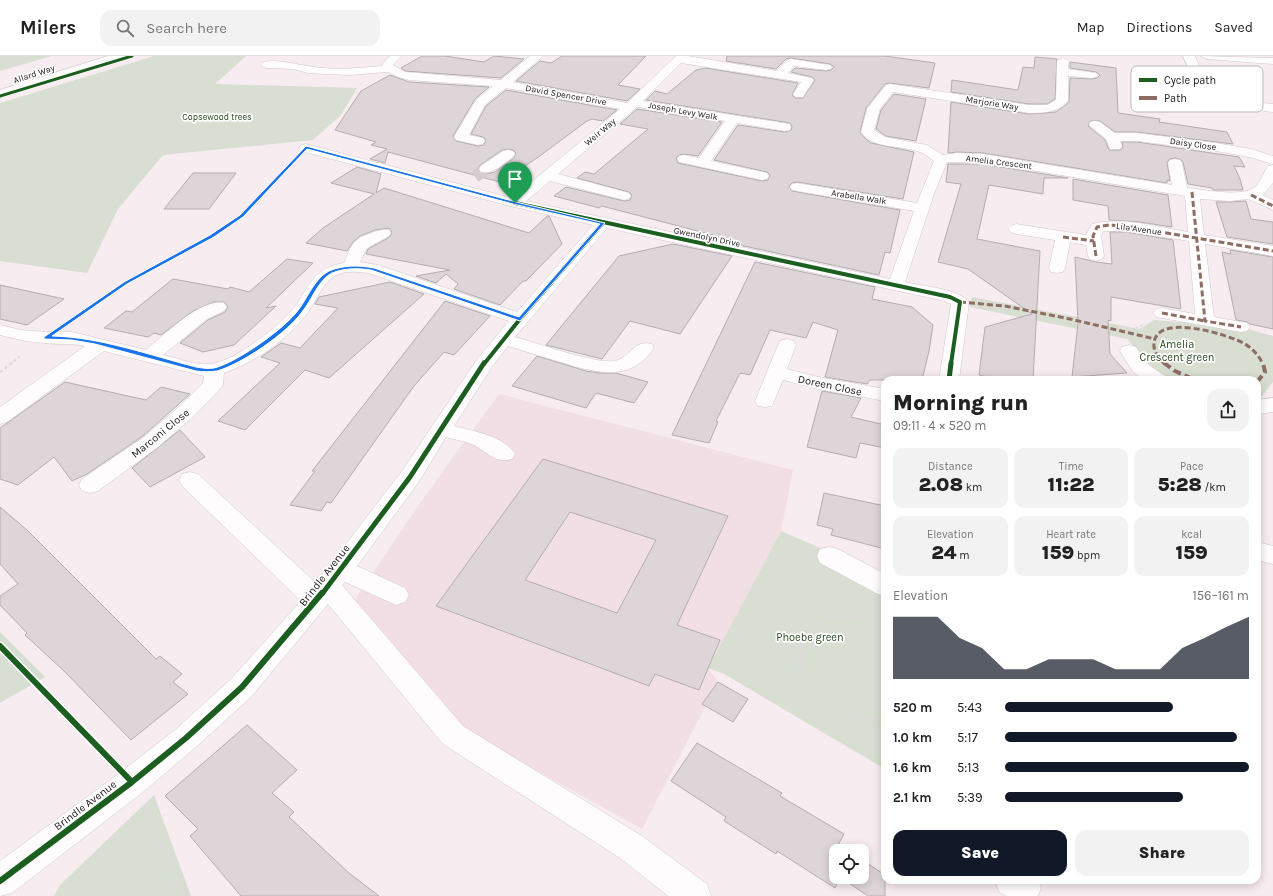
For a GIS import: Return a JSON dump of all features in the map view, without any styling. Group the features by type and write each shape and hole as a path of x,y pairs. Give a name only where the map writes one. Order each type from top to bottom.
{"street":[{"name":"Allard Way","path":"0,92 119,56"},
{"path":"389,69 387,65 396,56"},
{"path":"478,141 461,137 480,103 537,56"},
{"path":"1189,56 1193,66"},
{"path":"1207,56 1273,61"},
{"path":"680,57 808,80 799,94"},
{"name":"Weir Way","path":"515,203 632,105 680,57"},
{"path":"778,60 826,67"},
{"path":"780,75 791,62"},
{"name":"David Spencer Drive","path":"266,65 294,66 308,70 350,72 389,69 399,74 413,77 457,78 632,105"},
{"name":"Marjorie Way","path":"940,159 922,148 881,140 867,132 868,123 878,102 885,97 892,82 1029,109 1049,108 1059,105 1062,101 1063,66 1092,75"},
{"name":"Joseph Levy Walk","path":"632,105 786,127"},
{"path":"1263,107 1273,108"},
{"name":"Joseph Levy Walk","path":"703,162 733,119"},
{"name":"Daisy Close","path":"1095,124 1113,141 1137,137 1216,147 1251,153 1273,160"},
{"name":"Gwendolyn Drive","path":"306,148 515,203 896,285"},
{"path":"459,188 508,154"},
{"name":"Amelia Crescent","path":"940,159 957,157 983,158 1186,191 1231,196 1251,194"},
{"path":"684,159 723,166 762,176"},
{"path":"940,159 940,165 922,208 896,285 950,297 960,302 950,376"},
{"path":"1175,163 1186,191 1196,237 1205,321"},
{"path":"1251,194 1258,192 1265,184 1273,169"},
{"path":"547,176 624,196"},
{"name":"Arabella Walk","path":"797,187 922,208"},
{"path":"1251,194 1273,206"},
{"name":"Brindle Avenue","path":"0,881 132,782 186,738 242,687 329,586 410,477 485,362 603,223"},
{"name":"Lila Avenue","path":"1016,229 1063,236 1095,248 1093,236 1098,227 1109,225 1126,226 1273,251"},
{"path":"350,267 360,245 382,233"},
{"path":"1057,268 1063,236"},
{"path":"0,330 21,335 46,338 72,338 101,344 196,369 215,369 228,365 268,341 291,322 321,279 330,272 350,267 372,269 520,319"},
{"path":"148,357 201,315 218,307"},
{"path":"1162,312 1241,327"},
{"path":"503,339 603,368 628,364 645,348"},
{"path":"0,417 101,344"},
{"path":"765,401 787,345"},
{"path":"1129,351 1140,368 1152,376"},
{"name":"Marconi Close","path":"90,486 151,442 188,411 213,385 215,369"},
{"name":"Doreen Close","path":"776,372 818,383 881,394"},
{"path":"1261,406 1273,405"},
{"path":"441,429 481,440 504,454"},
{"path":"190,480 329,586 453,735 631,847 695,896"},
{"path":"1261,552 1273,555"},
{"path":"829,556 881,584"},
{"path":"329,586 396,595"}],"path":[{"path":"46,338 126,283 212,236 242,216 306,148"},
{"path":"881,622 876,619 848,616 828,617 812,628 802,645 800,671 814,695 841,713 878,720 881,719"},
{"path":"132,782 186,896"}],"shaded area":[{"path":"499,394 793,470 781,531 708,668 718,682 642,829 462,729 354,601 423,499"}],"green space":[{"path":"0,56 52,56 0,71"},
{"name":"Copsewood trees","path":"154,56 246,56 215,84 357,88 341,115 313,140 163,155 118,209 87,273 0,261 0,103"},
{"name":"Amelia Crescent green","path":"972,297 1140,329 1154,320 1241,327 1273,336 1273,382 1261,396 1261,376 1162,376 1155,371 1127,339 970,307"},
{"name":"Phoebe green","path":"781,531 881,574 881,767 724,674 708,668"},
{"path":"0,632 45,677 0,703"},
{"path":"154,795 191,896 54,896 60,885"}],"building":[{"path":"422,56 445,56 484,62 494,56 524,59 501,78 405,71 401,68"},
{"path":"562,56 646,56 618,85 640,89 627,101 516,81 540,61 551,63"},
{"path":"727,56 885,56 935,63 929,88 890,83 885,84 866,108 860,132 871,143 914,152 903,199 797,182 792,183 789,186 792,191 900,210 890,253 885,252 879,275 702,237 713,235 602,206 599,208 554,196 566,187 624,201 630,200 632,195 629,192 577,178 585,172 594,174 648,129 620,124 637,109 722,122 698,156 684,154 679,155 676,158 678,163 762,181 768,180 770,175 767,172 714,160 738,125 785,132 791,130 792,127 790,123 646,100 655,91 667,94 696,70 705,68 798,83 792,95 795,98 803,98 815,80 812,77 791,72 795,68 826,71 831,70 834,67 830,64 791,58 786,59 776,69 726,61"},
{"path":"1035,57 1057,59 1055,99 1047,104 1029,104 951,92 952,80 1018,90 1023,67 1034,68"},
{"path":"1070,62 1116,68 1118,113 1160,119 1159,122 1227,132 1233,144 1137,132 1115,132 1100,121 1090,121 1088,126 1105,140 1109,150 1121,150 1123,147 1122,142 1137,142 1239,157 1245,167 1234,166 1243,190 1213,190 1212,188 1188,184 1183,162 1180,159 1175,158 1170,159 1167,162 1170,181 1167,180 1167,183 983,153 948,153 951,102 1029,114 1056,112 1069,102 1070,78 1092,79 1097,78 1100,75 1096,72 1070,68"},
{"path":"390,75 409,82 489,87 475,99 453,136 456,141 478,146 484,145 486,140 483,137 471,134 486,106 506,90 617,110 603,121 592,119 587,121 537,158 500,182 388,152 385,163 370,159 387,149 371,145 376,142 335,130 361,91","holes":["502,150 513,150 516,153 514,158 495,172 486,174 480,173 478,168 480,165"]},
{"path":"894,94 926,99 916,141 886,136 876,129 881,110"},
{"path":"948,164 983,164 1068,178 1044,178 1043,194 989,185 977,239 1040,251 1033,376 979,375 985,327 1032,314 968,269 938,262 961,184 946,182"},
{"path":"357,167 381,174 376,193 384,188 529,233 547,216 549,216 562,244 500,305 454,289 458,284 446,274 436,283 416,276 450,270 366,254 368,249 390,237 392,232 389,228 375,230 360,236 353,242 347,251 306,243 323,228 374,194 331,183"},
{"path":"193,173 236,173 209,209 164,209"},
{"path":"1073,179 1168,195 1172,227 1140,222 1109,220 1108,206 1073,200"},
{"path":"1246,201 1251,219 1273,222 1273,244 1227,237 1216,202"},
{"path":"1110,232 1126,232 1173,240 1181,309 1111,297 1111,321 1108,320 1110,354 1127,373 1072,376 1078,323 1075,257 1112,264"},
{"path":"673,244 732,256 680,334 630,321 602,359 546,345 619,256"},
{"path":"1230,250 1273,257 1273,329 1236,320 1222,252 1231,254"},
{"path":"287,259 313,263 266,308 276,306 234,345 203,352 180,343 208,320 225,312 228,307 224,302 214,302 193,311 161,335 154,333 148,337 104,328 126,311 132,312 173,279 228,289 230,287 249,292"},
{"path":"755,262 875,287 872,299 912,307 933,325 923,376 881,376 881,380 870,380 867,384 825,377 838,330 813,322 806,338 770,330 750,375 740,373 716,421 718,422 709,443 672,435"},
{"path":"390,282 424,294 329,378 305,370 245,430 218,421 280,363 261,357 281,343 300,348 338,308 315,304 319,297"},
{"path":"0,285 64,299 27,325 0,319"},
{"path":"445,301 490,316 454,355 444,352 414,386 331,503 327,502 321,511 290,505 315,471 312,471"},
{"path":"537,356 586,371 616,373 648,382 634,403 596,393 586,408 512,386"},
{"path":"65,382 146,400 161,387 190,394 143,436 87,474 72,481 54,457 18,485 0,479 0,428"},
{"path":"822,391 861,398 851,417 881,424 881,447 860,443 856,458 807,447"},
{"path":"180,430 205,457 150,487 132,468"},
{"path":"543,459 728,516 677,625 720,640 699,690 655,674 649,686 436,606","holes":["570,512 656,540 617,613 525,580"]},
{"path":"824,493 881,505 881,548 831,535 833,529 817,525"},
{"path":"0,507 27,530 156,659 160,656 182,674 173,682 188,694 131,740 64,671 25,635 27,633 0,605 0,596 18,584 0,564"},
{"path":"718,682 748,699 733,722 702,704"},
{"path":"247,725 297,770 272,793 294,812 289,817 349,873 379,896 241,896 190,836 198,829 165,796"},
{"path":"697,743 782,793 780,796 844,834 839,844 829,844 829,884 837,884 835,888 777,851 776,854 724,821 726,817 671,781"},
{"path":"869,865 881,872 881,884 885,884 885,896 868,896 850,884 869,884"}],"tunnel":[{"path":"475,177 486,169"}],"marked path":[{"path":"1192,192 1205,321 1241,327"},
{"path":"1251,195 1273,206"},
{"path":"1096,256 1093,236 1097,227 1109,225 1126,226 1273,251"},
{"path":"1063,237 1094,241"},
{"path":"960,302 1005,306 1070,319 1155,339"},
{"path":"1162,313 1205,321"},
{"path":"1186,376 1175,371 1157,356 1154,343 1156,338 1163,331 1174,328 1202,329 1233,338 1246,345 1256,353 1263,363 1265,372 1261,378"}],"cycle path":[{"path":"0,96 132,56"},
{"path":"515,203 950,297 960,302 950,376"},
{"path":"0,881 132,782 186,738 242,687 317,600 369,533 410,477 485,362 603,223"},
{"path":"0,646 132,782"}],"route":[{"path":"306,148 515,203 603,223 520,319 426,289 372,269 350,267 330,272 321,279 291,322 268,341 228,365 215,369 196,369 95,342 72,338 46,338 126,283 212,236 242,216 270,184 306,148"}]}
